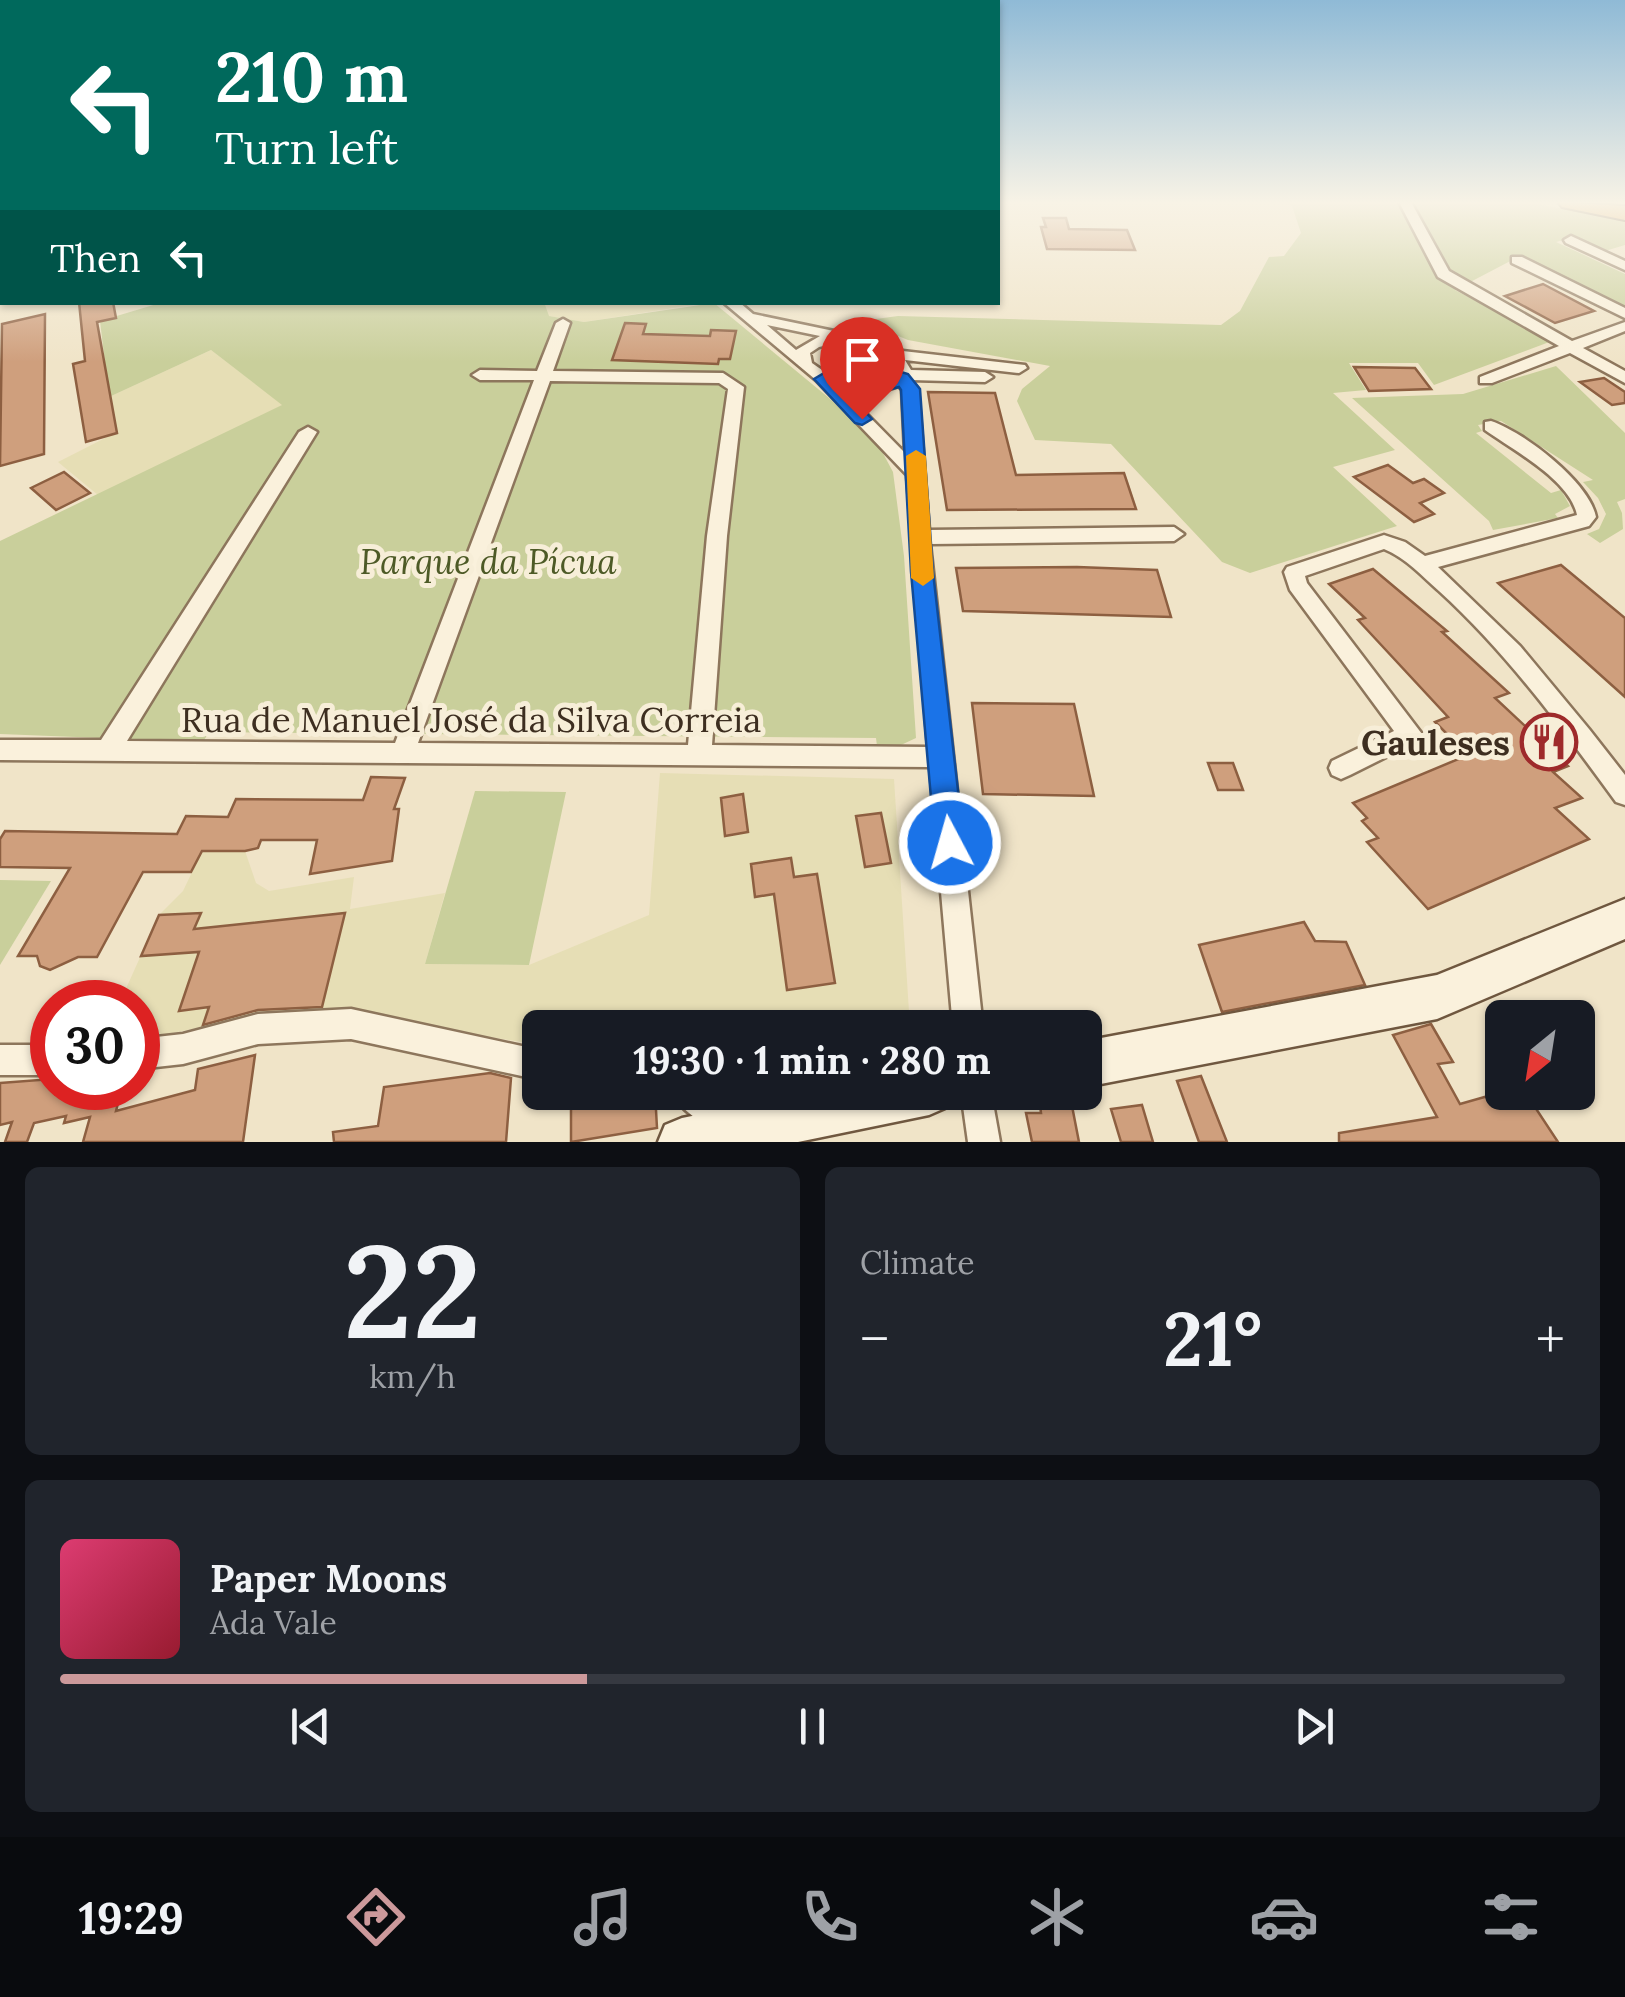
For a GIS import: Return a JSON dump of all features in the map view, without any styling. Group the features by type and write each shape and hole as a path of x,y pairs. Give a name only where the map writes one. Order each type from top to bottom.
{"main road":[{"path":"1102,1061 1437,997 1625,919"},
{"path":"682,1142 844,1110"}],"street":[{"path":"1433,255 1443,274 1625,378"},
{"path":"1517,260 1625,314"},
{"path":"733,305 824,379 917,475"},
{"path":"747,317 847,339 891,354 1020,373 902,376 888,386 873,388 824,379"},
{"path":"402,754 563,323"},
{"path":"1486,380 1625,326"},
{"path":"804,364 802,352 812,344 847,339"},
{"path":"891,354 902,364 902,376 910,389 920,537 966,1010"},
{"path":"480,374 723,378 736,387 717,536 698,755"},
{"path":"1422,564 1582,522 1587,516 1588,509 1576,490 1491,426"},
{"path":"107,752 308,432"},
{"path":"920,537 1174,534"},
{"path":"1341,768 1410,734 1294,577 1303,567 1390,543 1422,564 1488,622 1625,794"},
{"name":"Rua de Manuel José da Silva Correia","path":"0,750 942,757"},
{"path":"160,1052 258,1029 351,1024 522,1061"},
{"path":"0,1060 30,1060"},
{"path":"715,1110 747,1131"},
{"path":"979,1110 984,1142"}],"shaded area":[{"path":"545,305 693,305 584,322 548,316"},
{"path":"211,350 283,405 98,495 58,462 113,434 109,397"},
{"path":"660,773 894,779 909,1010 522,1010 522,1042 353,1015 321,1014 160,1036 160,980 130,980 159,915 183,891 204,847 245,851 256,883 269,891 354,877 350,909 445,893 425,964 529,965 649,915"}],"green space":[{"path":"1585,255 1625,274 1625,309 1518,257 1455,290 1552,341 1434,385 1418,363 1349,363 1366,390 1333,393 1395,450 1333,467 1397,526 1250,573 1222,562 1111,444 1035,440 1017,401 1022,389 1050,366 908,340 861,321 898,316 1221,325 1240,311 1269,257"},
{"name":"Parque da Pícua","path":"153,305 545,305 549,316 584,322 716,305 878,444 893,472 904,556 916,738 901,745 877,746 876,738 209,732 203,742 0,734 0,541 282,405 211,350 109,397 100,321"},
{"path":"1556,366 1625,433 1625,499 1617,502 1623,529 1600,543 1587,534 1599,529 1606,514 1583,482 1593,480 1501,421 1478,425 1482,431 1476,433 1551,493 1561,490 1570,506 1555,514 1558,518 1493,530 1489,521 1352,398 1463,394"},
{"path":"475,791 566,792 529,965 425,964"},
{"path":"0,880 51,881 0,965"}],"building":[{"path":"1543,284 1594,311 1555,323 1505,296"},
{"path":"79,305 114,305 116,318 97,322 117,433 86,442 73,364 85,361"},
{"path":"45,314 44,454 0,466 2,324"},
{"path":"625,323 646,324 643,334 710,336 711,330 736,331 730,359 719,359 718,364 612,360"},
{"path":"1354,367 1415,368 1431,389 1369,391"},
{"path":"1604,378 1625,392 1625,403 1612,405 1580,382"},
{"path":"928,392 995,393 1016,475 1124,473 1136,509 947,510"},
{"path":"1388,465 1413,483 1424,479 1444,493 1420,503 1434,514 1414,522 1354,477"},
{"path":"64,472 90,493 56,510 31,488"},
{"path":"1561,565 1625,618 1625,697 1498,583"},
{"path":"956,568 1157,570 1171,617 963,611"},
{"path":"1373,569 1447,631 1442,632 1509,693 1495,698 1568,766 1553,772 1582,798 1555,808 1589,839 1428,909 1367,842 1378,838 1362,821 1367,818 1353,803 1468,755 1435,722 1448,717 1358,620 1365,618 1329,584"},
{"path":"972,703 1074,704 1094,796 983,794"},
{"path":"1208,763 1233,763 1243,790 1218,790"},
{"path":"371,777 405,778 394,809 399,809 392,861 310,874 317,840 261,840 258,848 245,851 202,851 191,872 143,872 97,957 78,957 50,970 40,966 37,956 18,956 70,868 0,867 0,839 5,831 177,834 186,816 228,817 236,799 363,800"},
{"path":"743,794 748,832 725,836 721,798"},
{"path":"881,813 891,863 865,867 856,816"},
{"path":"791,858 794,877 817,874 835,983 787,990 774,894 755,897 751,864"},
{"path":"201,913 194,929 345,913 322,1007 258,1010 203,1025 209,1007 179,1011 199,952 141,956 159,915"},
{"path":"1304,922 1315,941 1346,942 1365,985 1222,1012 1199,945"},
{"path":"1431,1024 1453,1062 1438,1064 1460,1104 1485,1097 1485,1110 1537,1110 1558,1142 1339,1142 1339,1133 1437,1117 1393,1035"},
{"path":"255,1055 243,1142 83,1142 90,1117 64,1123 66,1116 34,1123 27,1142 5,1142 12,1122 0,1125 0,1083 30,1081 30,1110 160,1110 160,1099 195,1090 198,1069"},
{"path":"490,1073 511,1078 506,1142 334,1142 333,1132 378,1126 384,1087"},
{"path":"1201,1076 1227,1142 1199,1142 1177,1081"},
{"path":"1142,1105 1153,1142 1121,1142 1111,1109"},
{"path":"571,1110 656,1110 657,1128 571,1142"},
{"path":"1041,1110 1073,1110 1079,1142 1032,1142 1026,1113 1041,1113"}],"slow traffic":[{"path":"916,456 923,578"}],"place":[{"name":"Gauleses","path":"1549,742"}],"route":[{"path":"862,419 824,379 873,388 888,386 901,378 910,389 922,572 950,843"}]}
